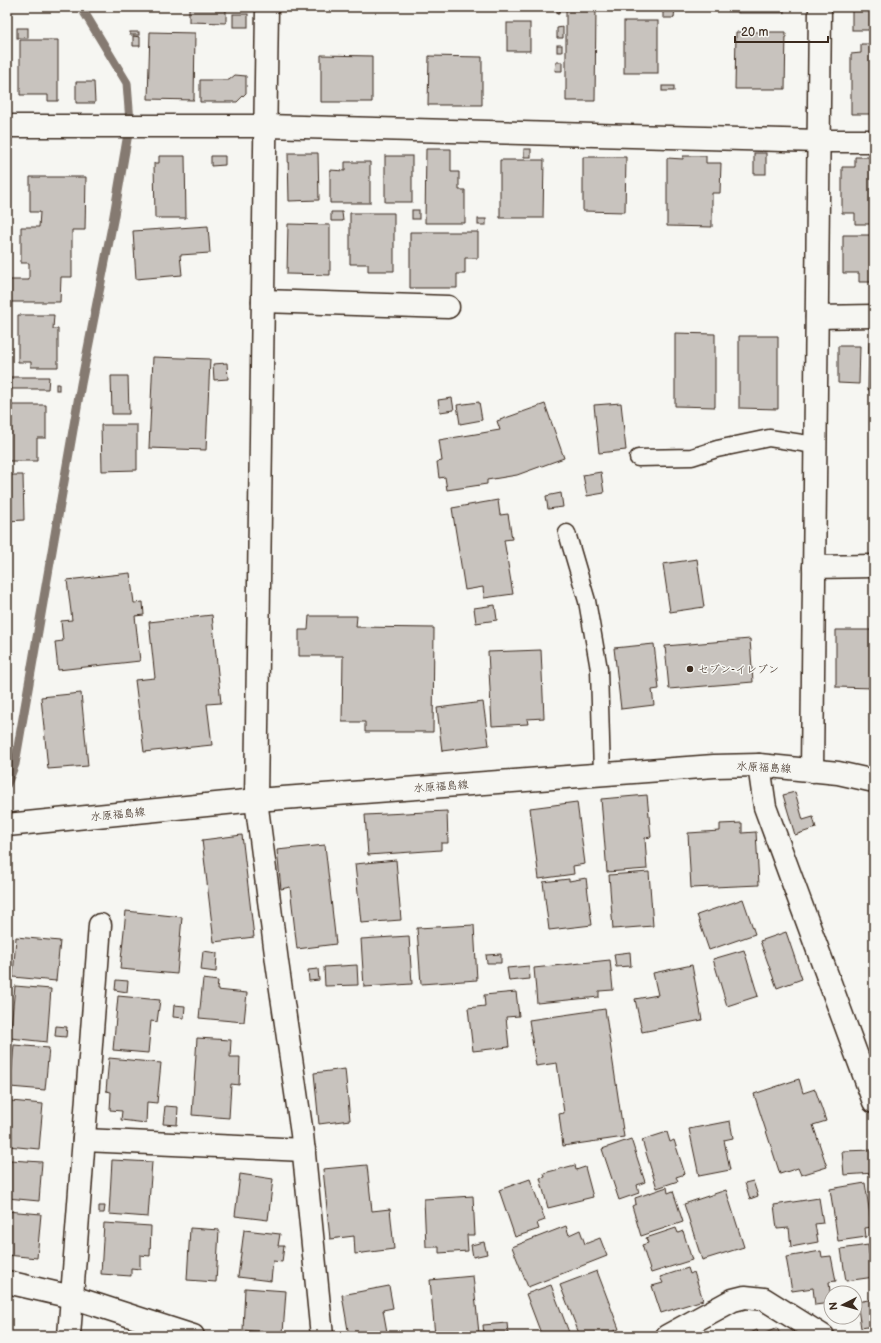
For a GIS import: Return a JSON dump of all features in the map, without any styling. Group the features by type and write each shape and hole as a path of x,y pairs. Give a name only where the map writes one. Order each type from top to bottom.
{"street":[{"path":"267,7 256,800 277,962 304,1150 322,1336"},
{"path":"812,771 820,7"},
{"path":"7,126 266,126 818,141 874,141"},
{"path":"264,301 448,307"},
{"path":"817,316 874,316"},
{"path":"814,567 874,566"},
{"path":"759,765 765,807 874,1102"},
{"name":"水原福島線","path":"7,825 256,800 714,766 759,765 838,773 874,781"},
{"path":"69,1336 100,925"},
{"path":"84,1140 304,1150"},
{"path":"7,1282 72,1297 153,1330 193,1336"},
{"path":"667,1336 733,1300 745,1298 764,1299 824,1336"}],"lane":[{"path":"638,458 692,457 717,449 769,438 815,445"},
{"path":"567,532 587,601 599,669 602,774"}],"building":[{"path":"7,7 10,7 10,16 7,16"},
{"path":"189,7 226,7 226,23 189,22"},
{"path":"557,7 560,7 559,14 557,14"},
{"path":"566,7 596,7 595,101 566,101"},
{"path":"663,7 675,7 674,18 663,18"},
{"path":"738,7 784,7 784,13 738,13"},
{"path":"852,7 874,7 874,30 852,30"},
{"path":"233,14 248,14 248,27 233,27"},
{"path":"624,21 658,21 658,73 624,73"},
{"path":"507,23 530,23 530,51 507,51"},
{"path":"563,27 563,38 557,38 557,28"},
{"path":"17,28 28,28 28,38 17,38"},
{"path":"130,32 139,32 139,35 130,35"},
{"path":"150,32 195,33 194,100 148,99"},
{"path":"736,32 786,32 785,89 735,89"},
{"path":"133,36 140,37 140,46 133,46"},
{"path":"20,40 58,40 58,101 48,101 48,95 20,95"},
{"path":"861,44 874,44 874,114 851,114 851,54 861,53"},
{"path":"557,45 562,45 562,52 557,52"},
{"path":"321,55 372,56 372,102 321,102"},
{"path":"429,56 482,57 482,105 428,105"},
{"path":"556,62 562,62 562,71 555,71"},
{"path":"235,75 246,76 246,93 237,102 200,102 200,80 229,80"},
{"path":"76,82 94,82 95,103 76,103"},
{"path":"662,86 674,86 674,91 662,91"},
{"path":"426,149 451,149 451,172 459,172 459,190 465,190 465,223 425,223"},
{"path":"524,149 531,149 531,157 524,157"},
{"path":"288,153 318,153 319,200 289,201"},
{"path":"754,153 766,153 766,174 754,174"},
{"path":"159,156 185,156 186,218 155,218 154,163 159,163"},
{"path":"211,156 225,156 225,165 211,166"},
{"path":"385,156 412,156 412,202 385,202"},
{"path":"683,156 706,156 706,163 721,163 720,193 712,193 712,227 667,226 667,158 683,159"},
{"path":"583,157 626,157 625,212 583,211"},
{"path":"855,157 874,157 874,224 855,224 855,213 842,213 842,167 855,167"},
{"path":"500,160 544,160 543,218 500,218"},
{"path":"345,162 370,162 370,203 330,203 330,170 345,171"},
{"path":"30,177 86,177 85,230 72,230 72,277 61,277 60,302 10,302 9,280 29,280 29,263 21,263 21,227 39,227 40,212 30,212"},
{"path":"412,210 419,210 419,219 412,219"},
{"path":"331,212 342,212 343,221 331,221"},
{"path":"350,213 394,213 394,271 368,271 368,264 350,264"},
{"path":"478,219 486,219 486,225 478,225"},
{"path":"288,224 330,225 330,275 287,274"},
{"path":"208,226 210,253 180,255 182,275 136,279 133,231"},
{"path":"410,232 478,232 478,258 465,258 465,274 457,274 457,288 410,288"},
{"path":"843,235 874,235 874,282 859,282 859,273 843,273"},
{"path":"18,315 54,315 53,329 58,329 58,367 31,367 31,362 18,362"},
{"path":"675,333 715,334 715,407 675,406"},
{"path":"739,336 778,336 778,409 739,408"},
{"path":"869,342 874,342 874,390 868,390"},
{"path":"838,346 860,346 859,384 838,383"},
{"path":"153,357 210,359 206,450 149,448"},
{"path":"227,363 228,379 214,380 213,364"},
{"path":"111,376 128,376 129,414 112,414"},
{"path":"10,377 49,377 48,389 10,389"},
{"path":"56,384 59,384 59,390 56,390"},
{"path":"452,398 454,410 440,412 438,400"},
{"path":"479,402 482,420 460,424 457,405"},
{"path":"621,403 626,450 599,453 594,405"},
{"path":"545,404 564,458 517,475 487,480 487,484 447,490 445,477 439,478 437,462 442,461 439,440 500,430 497,421"},
{"path":"7,405 46,405 46,438 37,438 37,461 7,461"},
{"path":"101,425 137,425 137,470 102,471"},
{"path":"601,472 604,493 587,496 583,475"},
{"path":"7,475 23,475 24,520 7,521"},
{"path":"561,493 563,507 548,509 546,496"},
{"path":"498,500 500,515 508,514 512,539 504,540 513,594 484,598 483,587 465,590 452,508"},
{"path":"697,559 704,607 670,612 663,564"},
{"path":"130,573 134,603 143,602 144,615 135,616 140,661 58,670 55,642 63,641 61,621 72,620 67,580"},
{"path":"495,605 497,620 476,623 474,608"},
{"path":"212,615 221,703 207,704 212,745 144,752 135,680 155,678 149,622"},
{"path":"309,616 357,616 356,627 434,628 433,732 365,732 365,722 342,722 343,656 299,656 299,630 308,630"},
{"path":"836,630 874,630 874,688 836,687"},
{"path":"750,639 753,682 669,689 665,646"},
{"path":"654,644 659,689 652,690 654,705 621,709 614,648"},
{"path":"541,650 544,718 527,719 528,724 492,726 488,652"},
{"path":"81,693 88,766 48,769 41,697"},
{"path":"483,702 489,745 442,751 437,708"},
{"path":"795,792 803,820 813,817 816,828 795,835 783,795"},
{"path":"647,795 651,837 645,838 647,869 607,872 601,799"},
{"path":"577,802 585,864 573,866 574,874 539,879 530,808"},
{"path":"447,811 448,843 441,843 441,850 368,855 365,815"},
{"path":"742,823 742,833 756,832 759,885 691,888 688,833 720,831 720,824"},
{"path":"242,835 254,937 214,942 202,840"},
{"path":"325,845 336,944 297,949 290,887 281,889 277,850"},
{"path":"396,860 401,920 361,923 355,864"},
{"path":"649,872 653,926 613,929 609,875"},
{"path":"586,878 592,925 549,930 543,882 569,879 569,881"},
{"path":"743,899 755,934 709,950 697,915"},
{"path":"126,911 182,917 177,974 120,969"},
{"path":"474,925 477,980 421,984 417,928"},
{"path":"786,932 802,979 777,988 760,941"},
{"path":"409,936 412,984 364,987 361,939"},
{"path":"16,937 60,941 56,981 13,977"},
{"path":"744,950 758,996 727,1006 713,959"},
{"path":"203,951 217,953 216,972 201,970"},
{"path":"630,952 631,966 616,967 614,954"},
{"path":"501,954 501,963 487,963 486,955"},
{"path":"610,960 613,990 599,991 599,997 537,1003 534,968"},
{"path":"357,965 358,985 325,986 324,967"},
{"path":"692,965 702,1020 642,1032 635,999 658,995 653,973"},
{"path":"529,966 530,979 509,981 507,968"},
{"path":"318,969 319,980 309,981 308,970"},
{"path":"203,979 218,981 217,990 247,993 244,1022 199,1018"},
{"path":"116,980 128,981 127,992 115,990"},
{"path":"15,986 51,989 47,1042 10,1038"},
{"path":"516,992 519,1016 506,1017 509,1047 473,1051 468,1008 485,1006 484,995"},
{"path":"118,996 160,1000 157,1022 151,1021 148,1053 113,1050"},
{"path":"174,1005 185,1006 184,1018 173,1017"},
{"path":"605,1009 624,1137 563,1146 559,1114 564,1113 557,1063 536,1066 529,1020"},
{"path":"56,1026 67,1027 66,1037 55,1036"},
{"path":"197,1038 231,1040 230,1057 240,1057 239,1085 231,1084 229,1118 192,1115"},
{"path":"14,1045 49,1048 45,1090 10,1087"},
{"path":"109,1058 161,1063 157,1103 147,1102 146,1123 121,1120 122,1111 110,1110 111,1092 106,1091"},
{"path":"345,1069 350,1120 319,1124 314,1073"},
{"path":"799,1079 803,1093 815,1089 826,1121 813,1125 827,1167 801,1175 798,1168 780,1174 754,1094"},
{"path":"11,1101 43,1104 39,1149 7,1146"},
{"path":"165,1106 178,1107 177,1125 163,1124"},
{"path":"730,1121 733,1138 724,1140 730,1170 699,1176 689,1129"},
{"path":"667,1132 670,1142 674,1140 685,1174 676,1177 678,1181 657,1188 642,1140"},
{"path":"631,1139 645,1182 637,1185 639,1193 619,1200 602,1149"},
{"path":"874,1150 874,1173 844,1175 842,1151"},
{"path":"10,1160 42,1162 39,1201 7,1198"},
{"path":"112,1160 152,1162 148,1217 109,1214"},
{"path":"367,1165 372,1211 390,1209 394,1249 355,1254 354,1236 330,1239 323,1169"},
{"path":"575,1165 576,1170 585,1167 593,1197 548,1208 540,1178 545,1177 544,1173"},
{"path":"240,1174 273,1179 268,1220 235,1216"},
{"path":"530,1179 545,1220 537,1223 539,1229 515,1237 499,1190"},
{"path":"753,1181 758,1196 750,1199 745,1183"},
{"path":"865,1183 872,1227 865,1228 866,1237 838,1241 830,1189"},
{"path":"667,1187 668,1193 673,1191 683,1222 641,1236 632,1206 636,1204 635,1198"},
{"path":"726,1190 744,1247 702,1260 684,1204"},
{"path":"473,1196 475,1235 467,1235 468,1251 439,1253 439,1247 426,1247 424,1199"},
{"path":"819,1198 823,1223 815,1224 818,1242 791,1247 789,1228 777,1229 774,1205"},
{"path":"99,1206 105,1206 104,1213 99,1213"},
{"path":"7,1211 41,1214 37,1258 7,1255"},
{"path":"104,1223 151,1226 150,1256 140,1255 140,1269 131,1268 131,1276 101,1274"},
{"path":"566,1226 569,1235 580,1230 585,1244 600,1238 607,1256 528,1287 512,1247"},
{"path":"190,1228 219,1230 216,1282 187,1280"},
{"path":"676,1228 678,1233 683,1231 692,1260 651,1273 642,1245 648,1243 646,1238"},
{"path":"244,1230 280,1234 278,1246 284,1246 282,1262 273,1261 271,1281 238,1277"},
{"path":"484,1242 487,1254 473,1257 471,1245"},
{"path":"868,1245 869,1254 874,1254 874,1277 846,1281 841,1249"},
{"path":"821,1251 822,1257 831,1256 836,1281 829,1282 829,1285 823,1285 823,1304 815,1305 813,1288 792,1291 786,1257"},
{"path":"688,1268 690,1274 694,1272 703,1300 661,1313 652,1286 663,1283 660,1277"},
{"path":"597,1271 619,1329 602,1336 580,1336 560,1285"},
{"path":"473,1276 479,1333 435,1336 430,1280"},
{"path":"551,1285 570,1335 568,1336 542,1336 526,1294"},
{"path":"389,1286 393,1308 383,1310 387,1332 368,1336 349,1336 342,1295"},
{"path":"245,1288 286,1291 283,1333 243,1330"},
{"path":"874,1299 874,1326 861,1328 861,1325 863,1325 863,1301"},
{"path":"507,1323 508,1333 484,1336 483,1325"},
{"path":"777,1328 781,1336 759,1336"},
{"path":"757,1330 759,1336 744,1336"}],"waterway":[{"path":"7,784 15,764 81,384 113,221 130,122 127,83 81,7"}],"place":[{"name":"セブン-イレブン","path":"690,669"}]}
